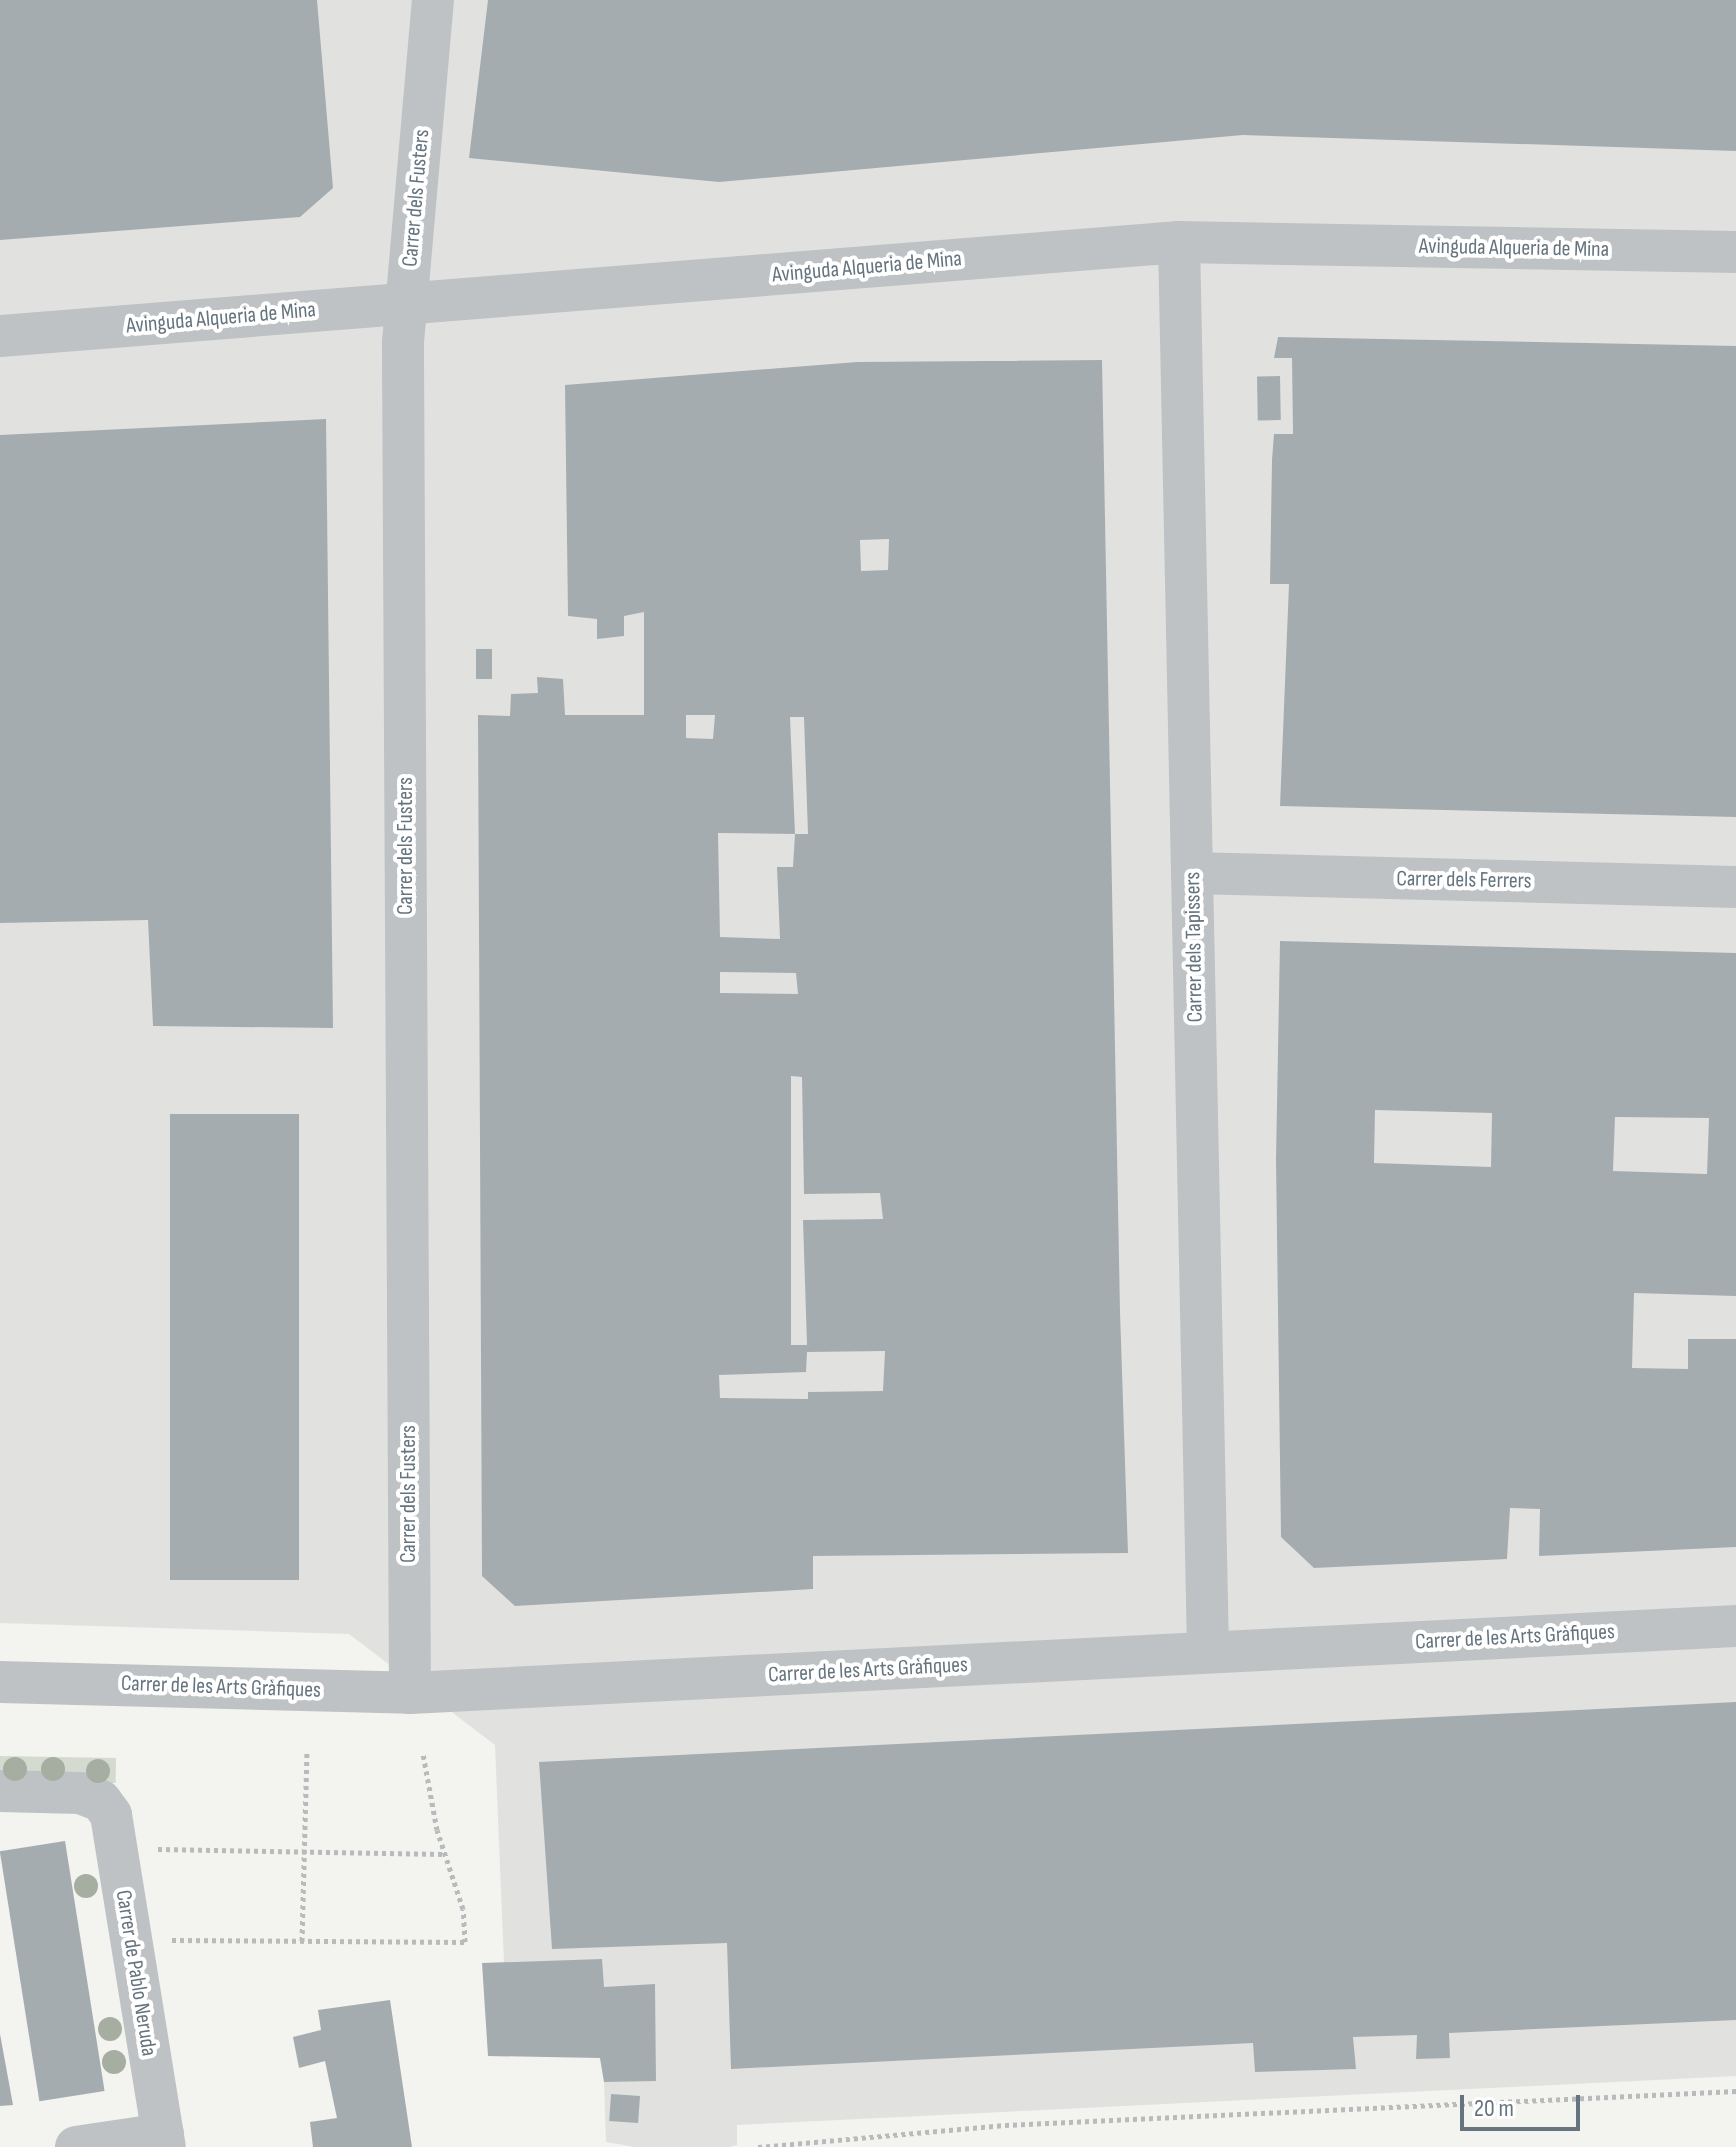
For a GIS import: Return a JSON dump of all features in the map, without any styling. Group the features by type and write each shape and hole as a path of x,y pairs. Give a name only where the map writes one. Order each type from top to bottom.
{"street":[{"name":"Carrer dels Fusters","path":"410,1693 403,342 433,0"},
{"name":"Avinguda Alqueria de Mina","path":"0,336 1179,242 1736,252"},
{"name":"Carrer dels Tapissers","path":"1179,242 1208,1652"},
{"name":"Carrer dels Ferrers","path":"1192,873 1736,887"},
{"name":"Carrer de les Arts Gràfiques","path":"0,1682 410,1693 1736,1626"},
{"name":"Carrer de Pablo Neruda","path":"0,1791 80,1793 101,1801 111,1815 164,2140"},
{"path":"76,2147 164,2140"}],"path":[{"path":"302,1941 307,1751"},
{"path":"131,1939 465,1942 463,1909 444,1854 423,1754"},
{"path":"142,1849 444,1854"},
{"path":"758,2147 1005,2125 1736,2091"}],"shaded area":[{"path":"0,0 1736,0 1736,2076 737,2125 737,2145 730,2147 635,2147 606,2142 600,2058 504,1963 495,1745 349,1634 0,1623"},
{"path":"0,1756 116,1758 116,1783 0,1781"}],"building":[{"path":"0,0 317,0 333,188 300,217 0,240"},
{"path":"488,0 1736,0 1736,151 1243,135 719,182 469,158"},
{"path":"1278,337 1736,346 1736,817 1280,806 1289,584 1270,584 1272,460 1274,434 1293,434 1292,358 1274,358"},
{"path":"1102,360 1120,1311 1128,1553 813,1556 813,1589 515,1606 482,1576 478,715 510,716 511,694 538,693 537,677 563,679 565,715 644,715 644,612 624,616 624,636 597,639 597,619 568,616 565,385 857,362","holes":["889,539 888,570 861,571 860,540","686,715 715,715 713,739 686,738","790,717 804,717 808,834 795,834","718,833 795,834 793,867 777,867 780,939 720,937","720,972 796,973 798,994 720,993","791,1076 802,1077 804,1194 880,1193 883,1219 803,1220 807,1345 791,1345","885,1351 883,1391 808,1392 808,1399 720,1398 719,1375 806,1372 807,1352"]},
{"path":"1257,376 1280,376 1281,420 1258,420"},
{"path":"326,419 333,1028 153,1026 148,920 0,923 0,435"},
{"path":"476,649 492,649 492,679 476,679"},
{"path":"1280,941 1736,953 1736,1296 1634,1293 1632,1368 1688,1369 1688,1339 1736,1339 1736,1547 1539,1556 1540,1509 1510,1508 1507,1559 1314,1568 1281,1537 1276,1159","holes":["1375,1110 1492,1113 1491,1167 1374,1163","1615,1117 1709,1118 1707,1174 1613,1171"]},
{"path":"170,1114 299,1114 299,1580 170,1580"},
{"path":"1736,1702 1736,2020 1449,2033 1450,2058 1416,2059 1417,2035 1353,2037 1356,2069 1255,2072 1253,2043 731,2069 727,1943 552,1949 539,1762"},
{"path":"65,1841 105,2091 39,2101 0,1851"},
{"path":"602,1959 604,1987 655,1984 656,2081 604,2082 600,2058 488,2056 482,1963"},
{"path":"390,2000 412,2147 313,2147 310,2122 337,2118 325,2061 299,2068 293,2037 321,2030 318,2010"},
{"path":"0,2034 13,2105 0,2106"},
{"path":"611,2094 640,2096 638,2123 609,2121"}]}
